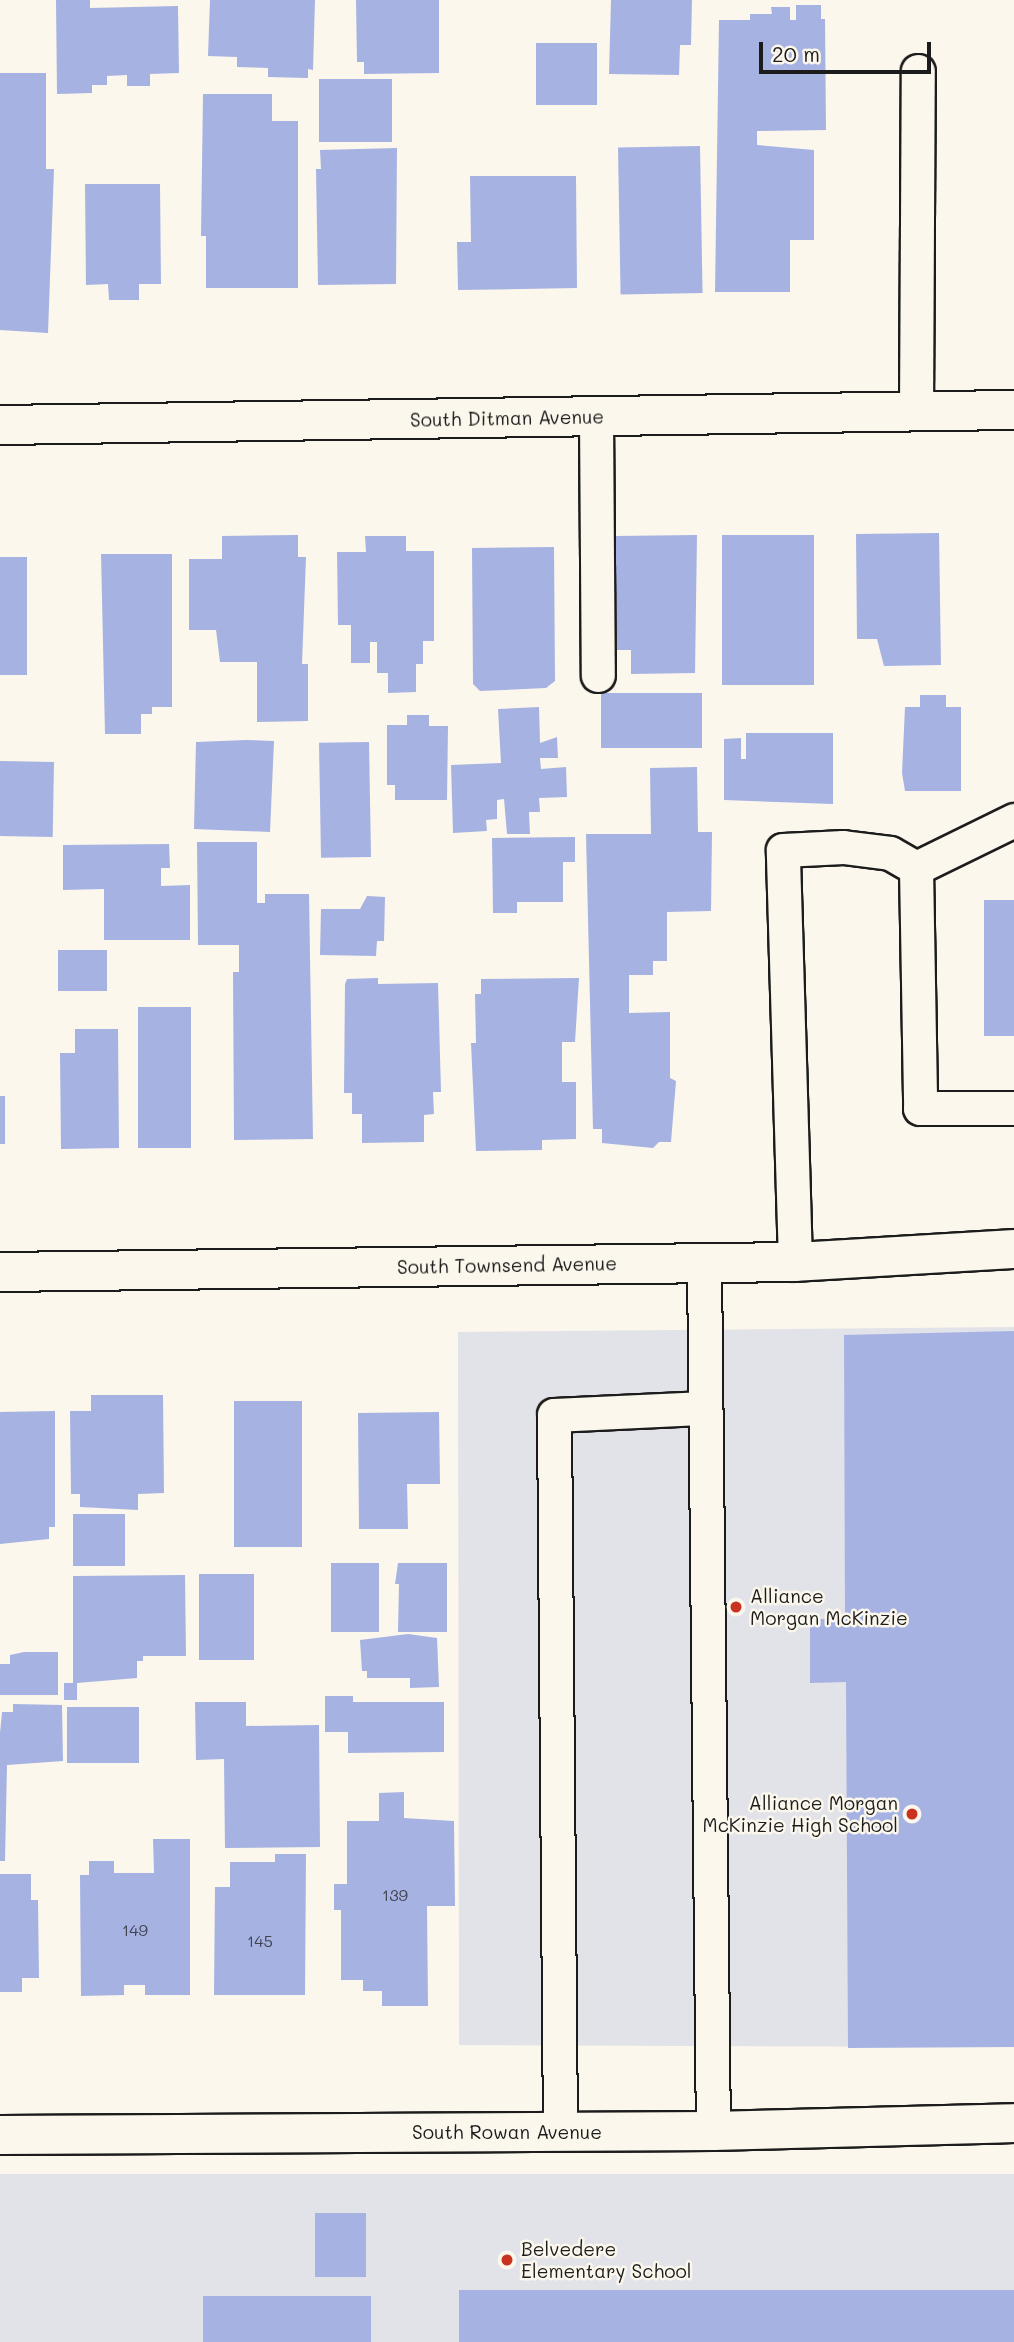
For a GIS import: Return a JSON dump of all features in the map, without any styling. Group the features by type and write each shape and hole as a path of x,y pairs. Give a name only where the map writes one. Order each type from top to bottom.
{"street":[{"name":"South Ditman Avenue","path":"0,425 1014,410"},
{"name":"South Townsend Avenue","path":"0,1272 795,1262 1014,1249"},
{"name":"South Rowan Avenue","path":"0,2135 713,2131 1014,2123"}],"lane":[{"path":"916,412 918,71"},
{"path":"596,416 598,675"},
{"path":"916,868 1014,820"},
{"path":"795,1262 783,850 843,847 890,853 916,868"},
{"path":"916,868 920,1108 1014,1108"},
{"path":"704,1263 713,2131"},
{"path":"560,2132 561,1991 554,1415 705,1408"}],"shaded area":[{"name":"Alliance Morgan McKinzie","path":"1014,1327 1014,1881 978,2047 459,2045 458,1332"},
{"name":"Belvedere Elementary School","path":"0,2174 1014,2174 1014,2342 0,2342"}],"building":[{"path":"56,0 90,0 90,8 178,6 179,73 150,74 150,86 127,86 127,75 107,76 107,85 92,85 92,93 57,94"},
{"path":"210,0 315,0 313,70 308,69 308,78 268,77 268,68 237,67 237,57 208,56"},
{"path":"356,0 439,0 439,73 364,74 364,62 357,62"},
{"path":"611,0 692,0 691,45 680,45 679,75 609,74"},
{"path":"796,5 821,5 821,19 825,19 826,130 757,131 757,145 814,150 814,240 790,240 790,292 715,292 719,20 750,20 750,14 772,14 771,7 790,7 790,20 796,20"},
{"path":"536,43 597,43 597,105 536,105"},
{"path":"0,73 46,73 46,169 54,169 48,333 0,330"},
{"path":"319,79 392,79 392,142 319,142"},
{"path":"203,94 272,94 272,121 298,121 298,288 206,288 206,236 201,236"},
{"path":"700,146 703,293 621,294 618,147"},
{"path":"397,148 396,284 318,285 316,169 321,169 320,150"},
{"path":"470,176 576,176 577,288 458,290 457,242 471,242"},
{"path":"85,184 160,184 161,284 139,284 139,300 109,300 108,284 86,285"},
{"path":"939,533 941,665 884,666 877,639 857,639 856,534"},
{"path":"298,535 298,557 306,557 302,664 308,664 308,721 257,722 257,662 220,662 216,630 189,630 189,559 222,559 222,536"},
{"path":"697,535 695,673 631,674 631,650 617,650 615,536"},
{"path":"722,535 814,535 814,685 722,685"},
{"path":"365,536 406,536 406,551 434,551 434,641 423,641 423,664 416,664 416,692 388,693 388,673 377,673 377,642 370,642 370,663 351,663 351,625 338,625 337,552 366,552"},
{"path":"554,547 555,681 546,688 480,691 473,684 472,548"},
{"path":"101,554 172,554 172,707 152,707 152,714 141,714 141,734 105,734"},
{"path":"0,557 27,557 27,675 0,675"},
{"path":"601,693 702,693 702,748 601,748"},
{"path":"920,695 946,695 946,707 961,707 961,791 905,791 902,773 905,707 920,707"},
{"path":"539,707 540,743 557,737 558,758 540,758 541,769 566,767 567,797 539,798 540,812 529,812 530,834 507,834 504,799 497,800 497,819 486,820 487,831 453,833 451,765 501,763 498,709"},
{"path":"407,715 429,715 429,726 448,726 447,800 395,800 395,785 387,785 387,725 407,725"},
{"path":"746,733 833,733 833,804 724,800 724,739 741,738 741,759 746,759"},
{"path":"274,741 270,832 194,829 196,742"},
{"path":"369,742 371,857 321,858 319,743"},
{"path":"0,761 54,762 53,837 0,836"},
{"path":"697,767 698,832 712,832 711,911 667,912 667,961 653,961 653,975 629,975 629,1013 670,1012 670,1078 676,1081 671,1142 659,1142 653,1148 602,1143 602,1129 593,1129 586,834 651,834 650,768"},
{"path":"575,837 575,862 563,862 563,902 517,902 517,913 493,913 492,838"},
{"path":"197,842 257,842 257,903 265,903 265,894 309,894 313,1139 234,1140 233,972 239,972 239,945 198,945"},
{"path":"169,844 170,868 161,868 161,886 190,885 190,940 104,940 104,889 63,890 63,845"},
{"path":"367,896 385,897 384,941 377,941 376,956 320,955 321,909 360,909"},
{"path":"984,900 1014,900 1014,1036 984,1036"},
{"path":"58,950 107,950 107,991 58,991"},
{"path":"378,978 378,984 438,983 441,1092 433,1092 434,1114 424,1115 424,1142 362,1143 362,1114 352,1114 352,1093 344,1093 345,984 347,979"},
{"path":"579,978 575,1042 562,1042 562,1082 576,1082 576,1139 542,1140 542,1150 476,1151 471,1043 476,1043 475,994 481,994 481,979"},
{"path":"138,1007 191,1007 191,1148 138,1148"},
{"path":"75,1029 118,1029 119,1148 61,1149 60,1053 75,1053"},
{"path":"0,1096 5,1096 5,1144 0,1144"},
{"path":"1014,1331 1014,2047 848,2048 846,1682 810,1683 810,1619 845,1619 844,1335"},
{"path":"91,1395 163,1395 164,1493 138,1494 138,1510 80,1507 80,1494 71,1494 70,1411 91,1411"},
{"path":"234,1401 302,1401 302,1547 234,1547"},
{"path":"55,1411 55,1527 49,1527 49,1539 0,1544 0,1412"},
{"path":"439,1412 440,1484 407,1484 408,1529 359,1529 358,1413"},
{"path":"73,1514 125,1514 125,1566 73,1566"},
{"path":"331,1563 379,1563 379,1632 331,1632"},
{"path":"398,1563 447,1563 447,1632 398,1632 399,1584 395,1584"},
{"path":"199,1574 254,1574 254,1660 199,1660"},
{"path":"185,1575 186,1656 143,1656 143,1661 137,1661 137,1678 77,1683 77,1700 64,1700 64,1683 73,1683 73,1576"},
{"path":"408,1634 437,1638 439,1687 410,1688 410,1678 367,1678 367,1671 362,1671 360,1640"},
{"path":"24,1652 58,1652 58,1695 0,1695 0,1664 10,1664 10,1655"},
{"path":"325,1696 353,1696 353,1702 444,1702 444,1752 348,1753 348,1732 325,1732"},
{"path":"195,1702 246,1702 246,1726 319,1725 320,1847 225,1848 224,1759 196,1760"},
{"path":"13,1704 62,1705 63,1761 7,1765 5,1861 0,1861 0,1733 2,1712 13,1712"},
{"path":"67,1707 139,1707 139,1763 67,1763"},
{"path":"404,1792 404,1818 454,1821 455,1906 427,1906 428,2006 382,2006 382,1991 363,1991 363,1980 341,1980 341,1910 334,1910 334,1884 347,1884 347,1821 379,1821 379,1793"},
{"path":"153,1839 190,1839 190,1995 145,1995 145,1985 124,1985 124,1995 81,1996 80,1875 89,1875 89,1861 114,1861 114,1873 154,1873"},
{"path":"275,1854 306,1854 305,1995 214,1995 215,1887 230,1887 230,1862 275,1862"},
{"path":"0,1874 31,1874 31,1900 38,1900 39,1978 22,1978 22,1992 0,1992"},
{"path":"315,2213 366,2213 366,2277 315,2277"},
{"path":"459,2290 1014,2290 1014,2342 459,2342"},
{"path":"203,2296 371,2296 371,2342 203,2342"}],"place":[{"name":"Alliance Morgan McKinzie","path":"736,1607"},
{"name":"Alliance Morgan McKinzie High School","path":"912,1814"},
{"name":"Belvedere Elementary School","path":"507,2260"}]}
